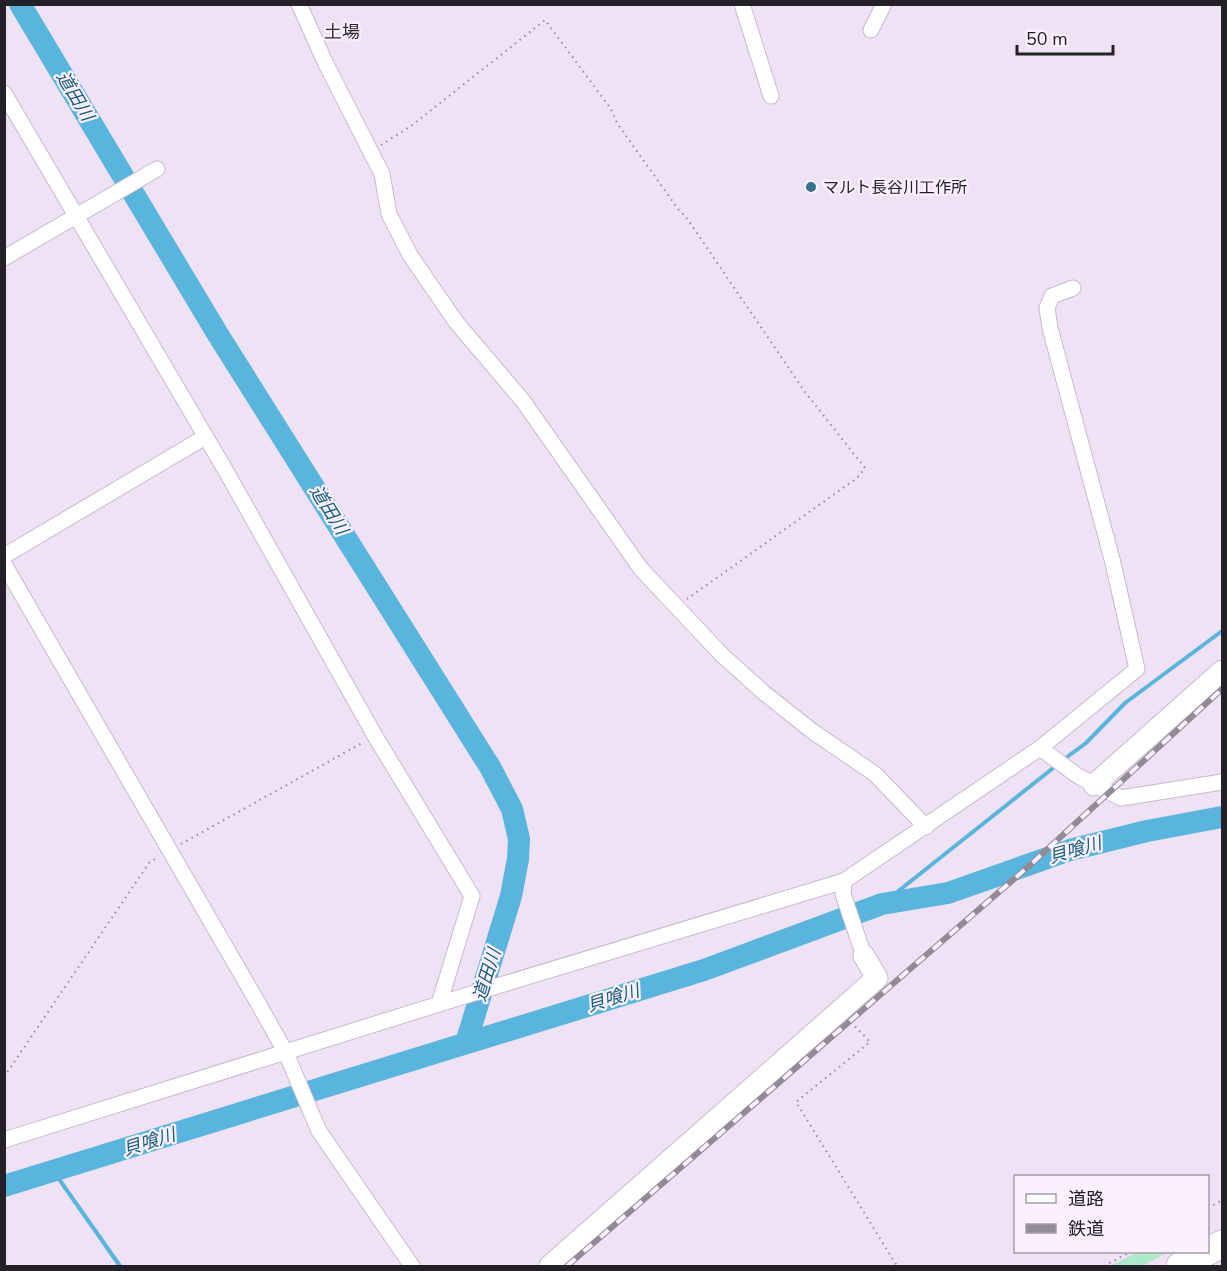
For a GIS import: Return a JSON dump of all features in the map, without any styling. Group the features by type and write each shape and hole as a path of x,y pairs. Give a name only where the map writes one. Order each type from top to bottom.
{"highway":[{"path":"1180,1266 1205,1253"}],"street":[{"path":"299,4 325,63 382,174 389,214 410,255 438,298 523,401 641,569 722,655 762,692 875,774 926,826"},
{"path":"742,4 771,96"},
{"path":"871,30 884,4"},
{"path":"4,93 205,437 375,736 472,896 443,1003"},
{"path":"4,258 94,208 157,169"},
{"path":"4,1140 287,1056 513,981 844,888 926,826 1044,752 1137,669 1113,563 1050,328 1047,308 1052,296 1073,288"},
{"path":"4,556 205,437"},
{"path":"4,564 287,1056 319,1131 412,1266"},
{"path":"1086,780 1222,671"},
{"path":"1044,752 1086,780 1121,798 1222,782"},
{"path":"550,1266 877,978 864,956 844,888"}],"path":[{"path":"371,150 411,126 545,20 611,109 617,123 686,217 805,392 865,468 857,478 678,606"},
{"path":"4,1077 149,863 375,736"},
{"path":"841,1011 870,1042 796,1102 897,1266"},
{"path":"1209,1208 1222,1200"},
{"path":"1104,1266 1127,1253"}],"green space":[{"path":"1136,1253 1166,1253 1142,1266 1110,1266"}],"waterway":[{"name":"道田川","path":"20,4 217,333 490,767 512,809 519,839 511,896 466,1043"},
{"path":"1063,760 1086,743 1125,703 1222,631"},
{"path":"882,904 1057,765"},
{"name":"貝喰川","path":"4,1186 704,970 882,904 948,893 1070,850 1147,831 1222,817"},
{"path":"54,1172 120,1266"}],"railway":[{"path":"567,1266 1029,866 1222,689"}],"place":[{"name":"マルト長谷川工作所","path":"811,187"}],"district":[{"name":"土場","path":"342,32"}]}
